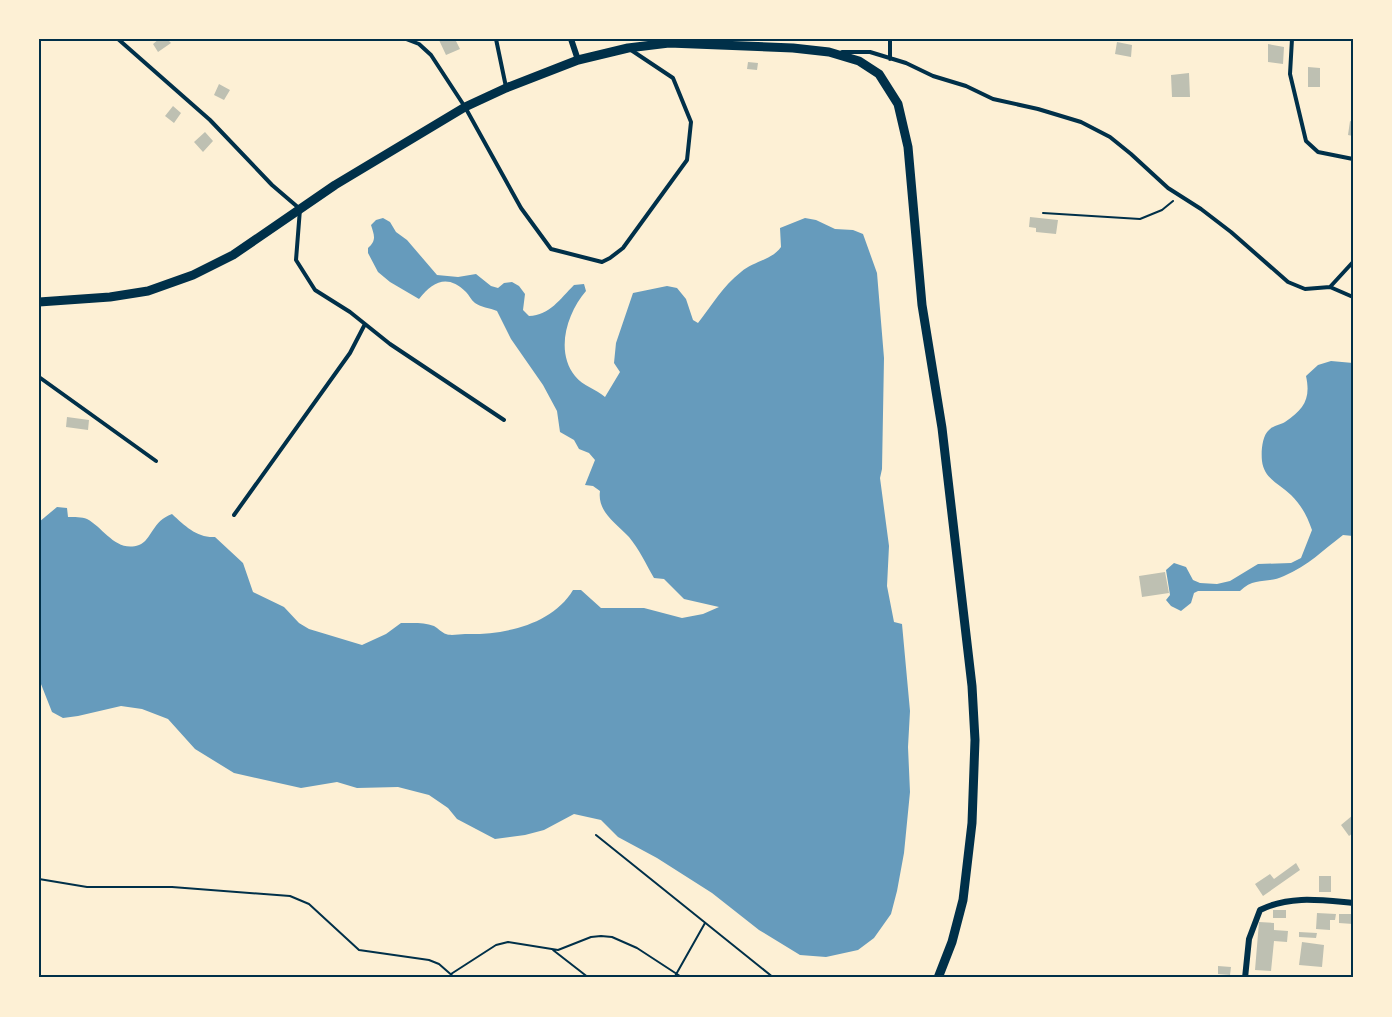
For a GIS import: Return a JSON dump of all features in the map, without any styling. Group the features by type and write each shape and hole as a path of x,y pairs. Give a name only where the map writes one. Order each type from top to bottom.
{"street":[{"path":"571,39 578,60"},
{"path":"39,302 110,297 148,291 193,275 233,255 335,185 465,107 578,60 670,41 793,43 859,61 879,74 898,104 908,147 922,305 942,428 969,649 975,740 972,823 963,900 952,942 938,978"},
{"path":"1245,978 1249,939 1260,910 1275,903 1305,899 1353,903"}],"lane":[{"path":"118,39 210,120 272,185 300,209 296,260 315,290 350,312 390,344 504,420"},
{"path":"406,39 418,44 431,56 465,107 521,208 551,249 602,262 623,248 687,160 691,122 678,87 673,78 628,48"},
{"path":"496,39 506,88"},
{"path":"890,39 890,59"},
{"path":"1292,39 1290,74 1306,141 1318,152 1353,159"},
{"path":"829,52 870,52 906,63 993,99 1081,122 1110,137 1179,195 1231,232 1288,282 1305,289 1330,287 1353,297"},
{"path":"1330,287 1353,262"},
{"path":"234,515 350,353 365,324"},
{"path":"39,377 156,461"}],"path":[{"path":"1043,213 1140,219 1162,210 1179,195"},
{"path":"596,835 774,978"},
{"path":"39,879 87,887 172,887 290,896 309,903 359,950 429,960 439,964 455,978"},
{"path":"674,978 705,922"},
{"path":"452,974 496,945 508,942 532,944 558,950 591,937 612,937 637,948 683,978"},
{"path":"551,949 589,978"}],"water":[{"path":"383,218 390,222 396,232 407,240 437,275 458,277 476,274 491,286 498,288 504,283 512,282 519,286 525,294 523,310 529,316 543,313 559,301 574,285 584,284 586,291 573,310 566,332 566,355 575,376 605,397 620,372 614,363 616,343 633,293 667,286 677,288 686,299 693,320 698,323 735,277 746,268 773,255 781,247 780,228 805,218 816,220 835,229 853,230 863,234 877,273 884,358 880,478 889,546 887,586 894,622 902,624 910,711 908,747 910,792 904,853 891,914 874,938 858,950 826,957 800,955 759,930 712,893 657,858 618,837 601,820 574,814 544,830 495,839 457,819 448,808 429,795 398,787 357,788 337,782 301,788 234,773 195,749 168,719 142,709 121,706 63,718 52,712 39,679 39,522 57,507 67,508 68,517 87,519 117,543 131,547 143,543 160,521 172,514 197,533 215,537 243,563 253,592 284,607 299,623 309,629 362,645 386,634 401,623 430,625 450,635 511,630 540,620 553,612 573,590 581,590 601,608 644,608 682,618 703,614 719,607 684,599 664,579 654,578 633,542 608,517 601,505 600,491 593,486 585,485 595,460 589,453 579,449 574,440 560,432 557,411 543,385 511,339 497,311 477,304 453,283 435,284 419,299 378,272 368,253 368,248 374,240 371,225"},
{"path":"1331,361 1353,363 1353,536 1343,535 1293,572 1278,578 1251,583 1240,591 1198,591 1194,593 1191,603 1181,611 1171,606 1166,600 1170,595 1166,570 1174,563 1186,567 1193,580 1200,583 1217,584 1230,581 1258,564 1291,563 1301,558 1312,530 1298,503 1273,481 1263,467 1262,444 1270,429 1285,422 1301,408 1308,391 1306,376 1318,365"}],"building":[{"path":"159,39 167,39 171,43 158,52 153,44"},
{"path":"440,39 455,39 460,49 446,55"},
{"path":"1117,42 1132,45 1131,57 1115,54"},
{"path":"1268,44 1284,47 1283,64 1268,62"},
{"path":"748,62 758,63 757,70 747,69"},
{"path":"1308,67 1320,68 1320,87 1308,87"},
{"path":"1189,73 1190,97 1172,97 1171,75"},
{"path":"219,84 230,90 224,100 214,95"},
{"path":"173,106 181,113 174,123 165,116"},
{"path":"1350,121 1353,122 1353,136 1348,135"},
{"path":"205,132 213,141 203,152 194,142"},
{"path":"1030,217 1058,220 1056,234 1036,232 1036,228 1029,227"},
{"path":"67,417 89,420 88,430 66,427"},
{"path":"1165,572 1169,593 1142,597 1139,576"},
{"path":"1353,815 1353,833 1349,836 1341,825"},
{"path":"1296,863 1300,870 1263,896 1255,884 1270,874 1274,879"},
{"path":"1319,876 1331,876 1331,892 1319,892"},
{"path":"1273,910 1286,910 1286,918 1273,918"},
{"path":"1317,913 1336,914 1335,920 1330,920 1330,930 1316,929"},
{"path":"1339,914 1353,914 1353,924 1339,923"},
{"path":"1259,922 1274,923 1274,930 1288,931 1287,942 1274,941 1271,971 1255,970"},
{"path":"1299,932 1317,933 1316,938 1299,937"},
{"path":"1302,942 1324,945 1322,967 1299,965"},
{"path":"1218,966 1231,967 1230,975 1218,974"}]}
